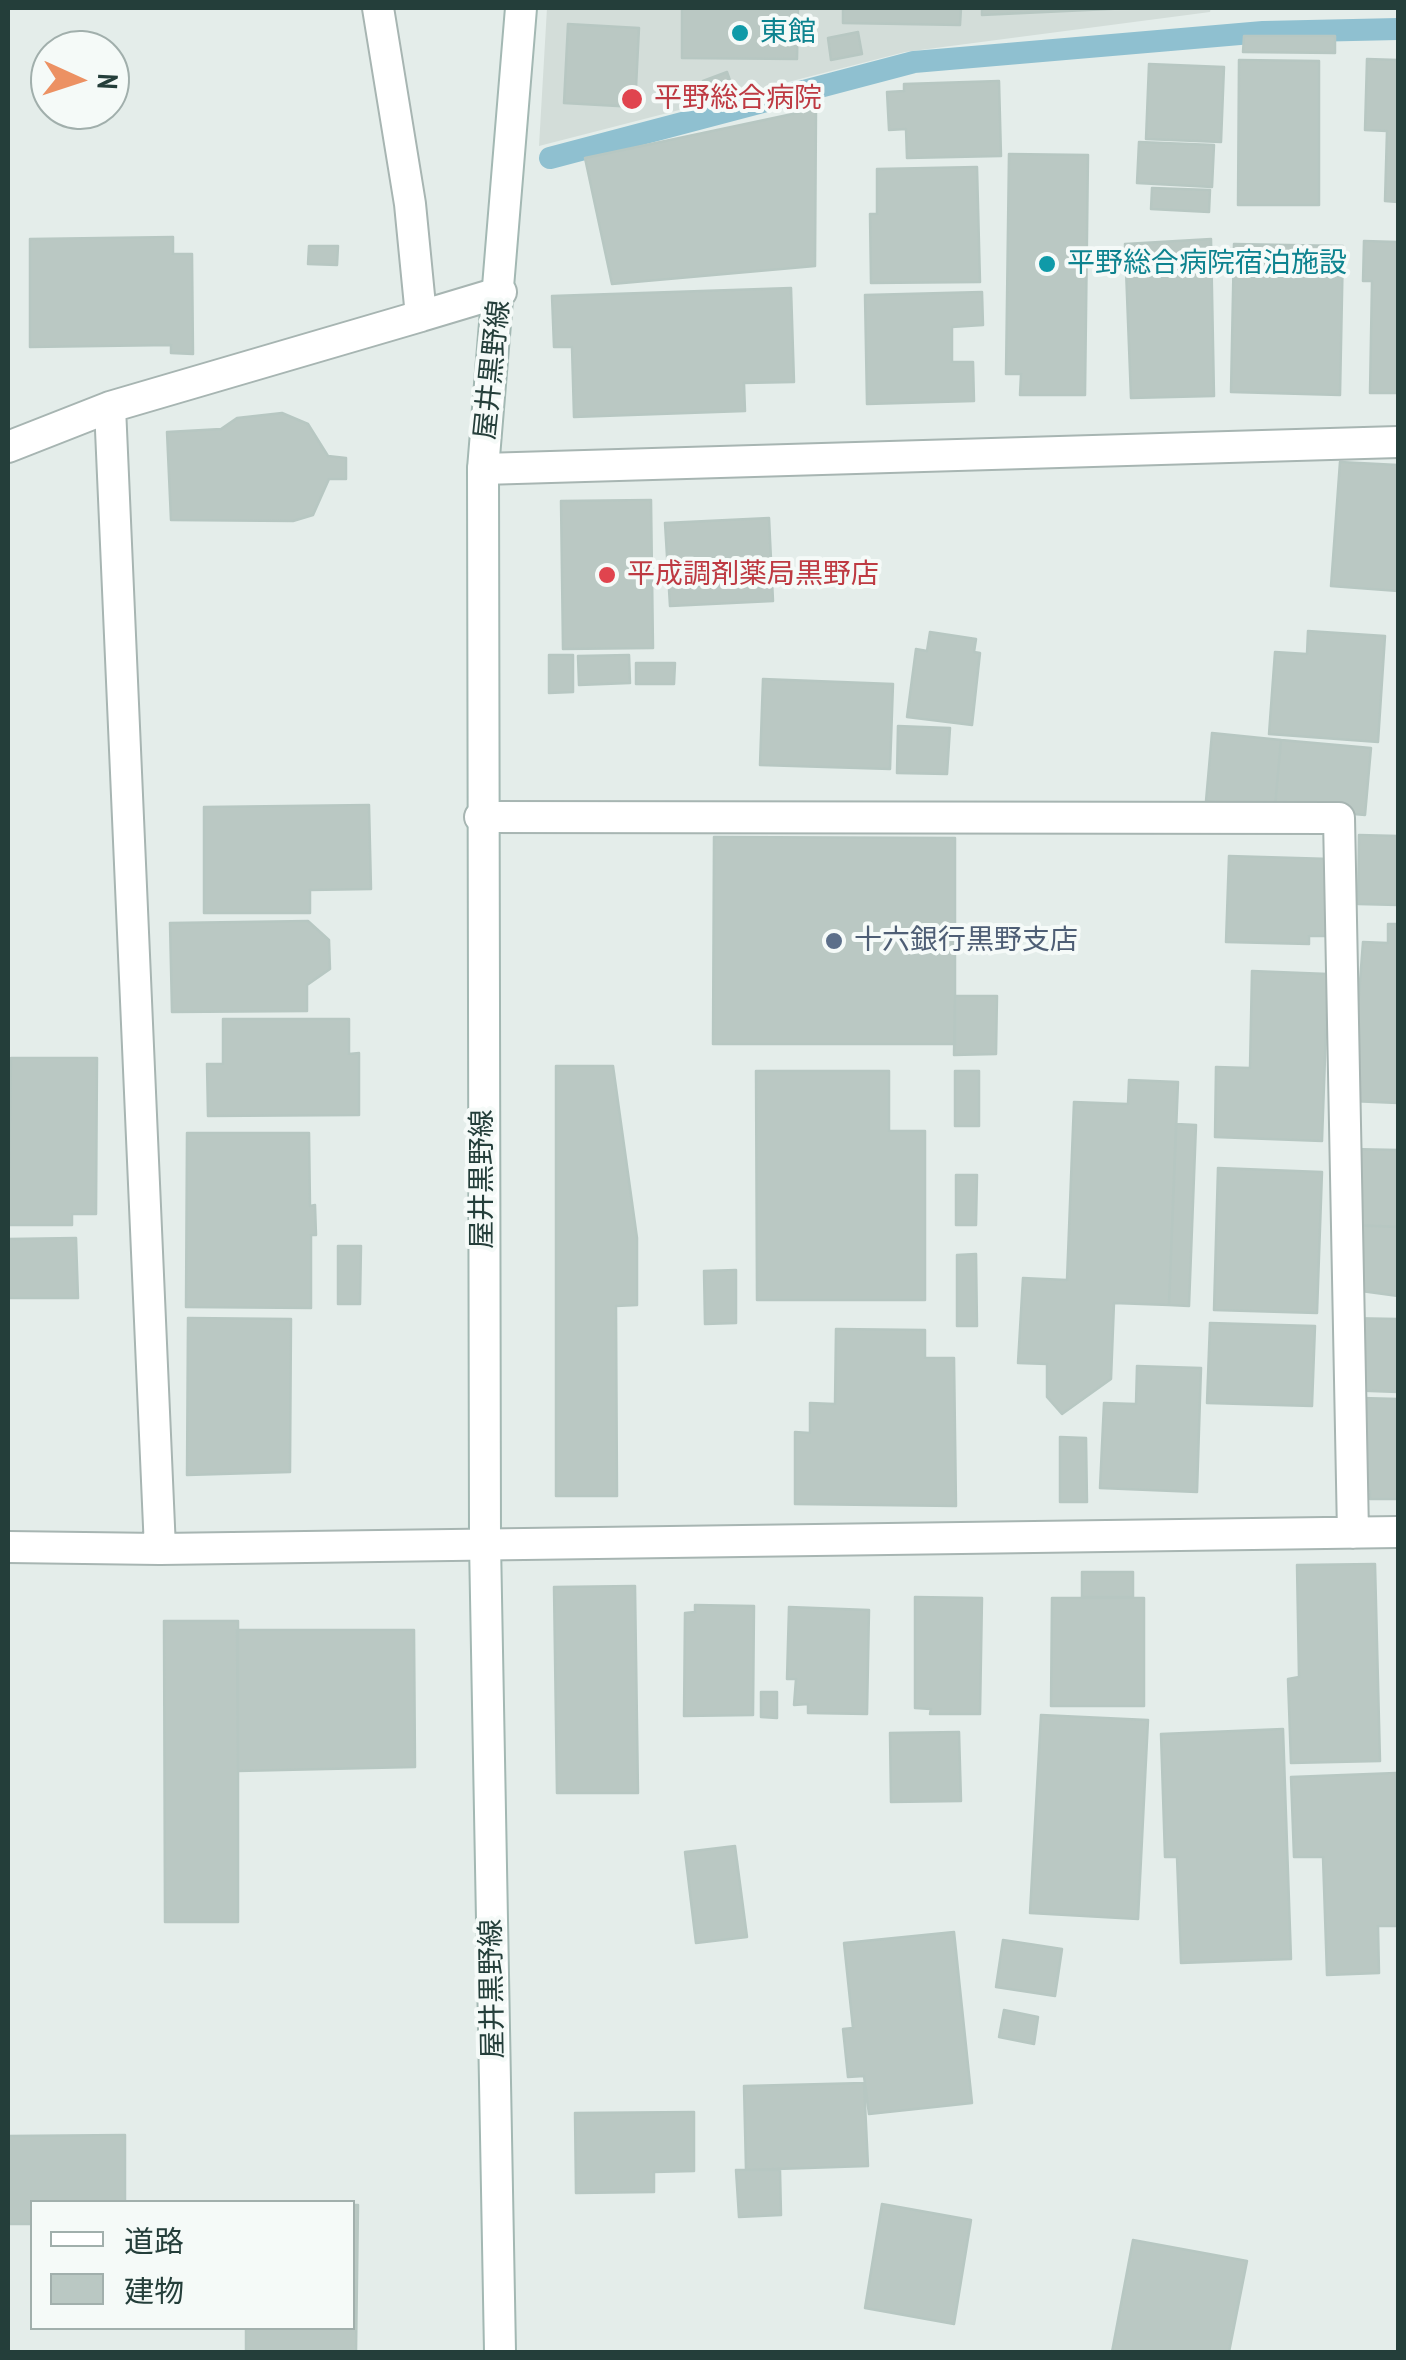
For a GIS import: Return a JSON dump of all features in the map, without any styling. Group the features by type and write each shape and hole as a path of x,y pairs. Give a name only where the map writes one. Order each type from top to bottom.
{"street":[{"path":"378,8 410,204 421,316"},
{"name":"屋井黒野線","path":"500,2352 485,1544 480,817 483,469 522,8"},
{"path":"8,447 110,407 500,292"},
{"path":"110,407 160,1549"},
{"path":"483,469 1398,442"},
{"path":"480,817 1339,818 1353,1533"},
{"path":"8,1547 160,1549 1398,1532"}],"shaded area":[{"name":"平野総合病院","path":"547,8 1211,8 1210,12 905,52 539,146"}],"building":[{"name":"東館","path":"682,8 798,8 797,59 682,58"},
{"name":"東館","path":"843,8 961,8 960,25 843,23"},
{"path":"982,8 1130,8 982,15"},
{"path":"568,24 639,28 635,107 564,103"},
{"path":"858,32 862,54 831,60 828,38"},
{"path":"1244,36 1335,36 1335,53 1243,52"},
{"path":"1367,59 1398,60 1398,202 1385,201 1387,131 1365,130"},
{"path":"1239,60 1319,61 1319,205 1238,205"},
{"path":"1149,64 1224,67 1221,142 1146,139"},
{"path":"727,72 733,89 710,97 703,81"},
{"path":"999,81 1001,156 907,158 906,129 889,130 887,92 904,91 904,84"},
{"path":"816,109 815,266 612,284 585,158"},
{"path":"1139,142 1214,145 1212,187 1137,183"},
{"name":"平野総合病院宿泊施設","path":"1009,154 1088,155 1085,395 1020,395 1021,374 1006,374"},
{"path":"977,167 980,282 871,283 870,214 877,214 877,169"},
{"path":"1152,188 1210,190 1209,212 1151,209"},
{"path":"173,237 173,254 192,254 193,354 171,353 171,345 30,347 30,239"},
{"path":"1211,239 1214,396 1131,398 1125,244"},
{"path":"1364,241 1398,242 1398,393 1370,393 1372,281 1363,281"},
{"path":"1234,244 1343,246 1340,395 1231,392"},
{"path":"309,246 338,246 337,265 308,264"},
{"path":"791,288 794,382 744,383 745,411 574,417 572,347 554,347 552,296"},
{"path":"982,292 983,325 952,327 952,362 973,362 974,401 867,404 865,295"},
{"path":"282,413 308,424 328,456 346,458 346,479 329,479 313,515 293,521 171,520 167,432 221,429 237,418"},
{"path":"1340,462 1398,465 1398,591 1331,586"},
{"name":"平成調剤薬局黒野店","path":"651,500 653,648 563,649 561,501"},
{"path":"769,518 773,601 670,606 665,523"},
{"path":"1308,631 1385,636 1378,742 1269,734 1275,652 1307,654"},
{"path":"930,632 976,639 974,652 980,653 972,725 907,717 916,649 927,651"},
{"path":"549,655 573,655 573,692 549,693"},
{"path":"629,655 630,683 579,685 578,656"},
{"path":"636,663 675,663 674,684 636,684"},
{"path":"763,679 893,684 890,769 760,765"},
{"path":"898,726 950,728 947,774 897,773"},
{"path":"1212,733 1281,740 1275,807 1206,801"},
{"path":"1281,740 1371,748 1365,815 1275,807"},
{"path":"369,805 371,889 310,890 310,913 204,913 204,807"},
{"path":"1359,835 1398,836 1398,905 1358,904"},
{"name":"十六銀行黒野支店","path":"714,837 955,838 955,1044 713,1044"},
{"path":"1229,856 1331,859 1328,936 1309,936 1309,944 1226,942"},
{"path":"308,921 329,940 330,969 307,985 307,1011 172,1012 170,923"},
{"path":"1388,924 1398,924 1398,1103 1351,1101 1363,942 1388,943"},
{"path":"1252,971 1328,974 1322,1141 1215,1137 1216,1067 1250,1068"},
{"path":"955,996 997,996 996,1054 954,1055"},
{"path":"223,1019 349,1019 349,1054 359,1053 359,1115 208,1116 207,1064 223,1064"},
{"path":"11,1058 97,1058 96,1214 72,1214 72,1225 8,1225"},
{"path":"556,1066 613,1066 637,1238 637,1305 616,1306 617,1496 556,1496"},
{"path":"756,1071 889,1071 889,1131 925,1131 925,1300 757,1300"},
{"path":"955,1071 979,1071 979,1126 955,1126"},
{"path":"1129,1080 1178,1082 1169,1305 1114,1303 1111,1379 1062,1414 1047,1397 1047,1364 1018,1363 1023,1278 1067,1280 1074,1102 1128,1104"},
{"path":"1176,1124 1196,1125 1189,1306 1169,1305"},
{"path":"187,1133 309,1133 310,1206 315,1205 316,1235 311,1235 311,1308 186,1307"},
{"path":"1351,1149 1398,1150 1398,1227 1348,1225"},
{"path":"1218,1168 1322,1172 1317,1313 1214,1310"},
{"path":"956,1175 977,1175 976,1225 956,1225"},
{"path":"1355,1225 1398,1227 1398,1296 1354,1290"},
{"path":"76,1238 78,1298 8,1298 8,1239"},
{"path":"338,1246 361,1246 360,1304 338,1304"},
{"path":"976,1254 977,1326 957,1326 957,1255"},
{"path":"736,1270 736,1323 705,1324 704,1271"},
{"path":"188,1318 291,1319 290,1472 187,1475"},
{"path":"1344,1318 1398,1319 1398,1392 1343,1390"},
{"path":"1210,1323 1315,1326 1312,1406 1207,1403"},
{"path":"836,1329 925,1330 925,1358 954,1358 956,1506 795,1504 795,1432 810,1433 810,1403 835,1404"},
{"path":"1137,1366 1201,1368 1197,1492 1100,1488 1104,1403 1136,1404"},
{"path":"1362,1398 1398,1399 1398,1499 1370,1499 1370,1491 1359,1490"},
{"path":"1060,1437 1086,1438 1087,1502 1060,1502"},
{"path":"1375,1564 1380,1761 1291,1763 1288,1679 1299,1677 1297,1565"},
{"path":"1082,1572 1133,1572 1133,1597 1082,1597"},
{"path":"635,1586 638,1793 557,1793 554,1587"},
{"path":"915,1597 982,1598 980,1714 930,1714 931,1709 915,1708"},
{"path":"1052,1598 1144,1598 1144,1706 1051,1706"},
{"path":"695,1605 754,1606 753,1715 684,1716 685,1613 695,1612"},
{"path":"789,1607 869,1610 867,1714 808,1713 808,1704 794,1705 796,1679 787,1679"},
{"path":"164,1621 238,1621 238,1922 165,1922"},
{"path":"237,1630 414,1630 415,1767 238,1771"},
{"path":"761,1692 777,1692 777,1718 761,1717"},
{"path":"1041,1715 1148,1720 1138,1919 1030,1913"},
{"path":"1283,1729 1291,1959 1181,1963 1177,1857 1165,1857 1161,1734"},
{"path":"959,1732 961,1801 891,1802 890,1733"},
{"path":"1396,1773 1398,1926 1378,1926 1379,1973 1327,1975 1323,1857 1294,1857 1291,1777"},
{"path":"735,1846 747,1937 696,1943 685,1852"},
{"path":"954,1932 972,2103 869,2114 864,2076 848,2077 843,2029 853,2028 844,1943"},
{"path":"1003,1940 1062,1949 1055,1996 996,1987"},
{"path":"1004,2010 1038,2017 1034,2044 999,2037"},
{"path":"864,2083 868,2166 746,2170 744,2086"},
{"path":"694,2112 694,2171 654,2172 654,2192 576,2193 575,2113"},
{"path":"125,2135 125,2200 30,2200 30,2224 8,2224 8,2136"},
{"path":"736,2170 780,2170 781,2215 739,2217"},
{"path":"882,2204 971,2220 954,2324 865,2308"},
{"path":"358,2205 356,2352 246,2352 246,2330 355,2330"},
{"path":"1133,2240 1247,2261 1229,2352 1112,2352"}],"waterway":[{"path":"550,158 914,62 1263,32 1398,29"}],"place":[{"name":"東館","path":"740,33"},
{"name":"平野総合病院","path":"632,99"},
{"name":"平野総合病院宿泊施設","path":"1047,264"},
{"name":"平成調剤薬局黒野店","path":"607,575"},
{"name":"十六銀行黒野支店","path":"834,941"}]}
